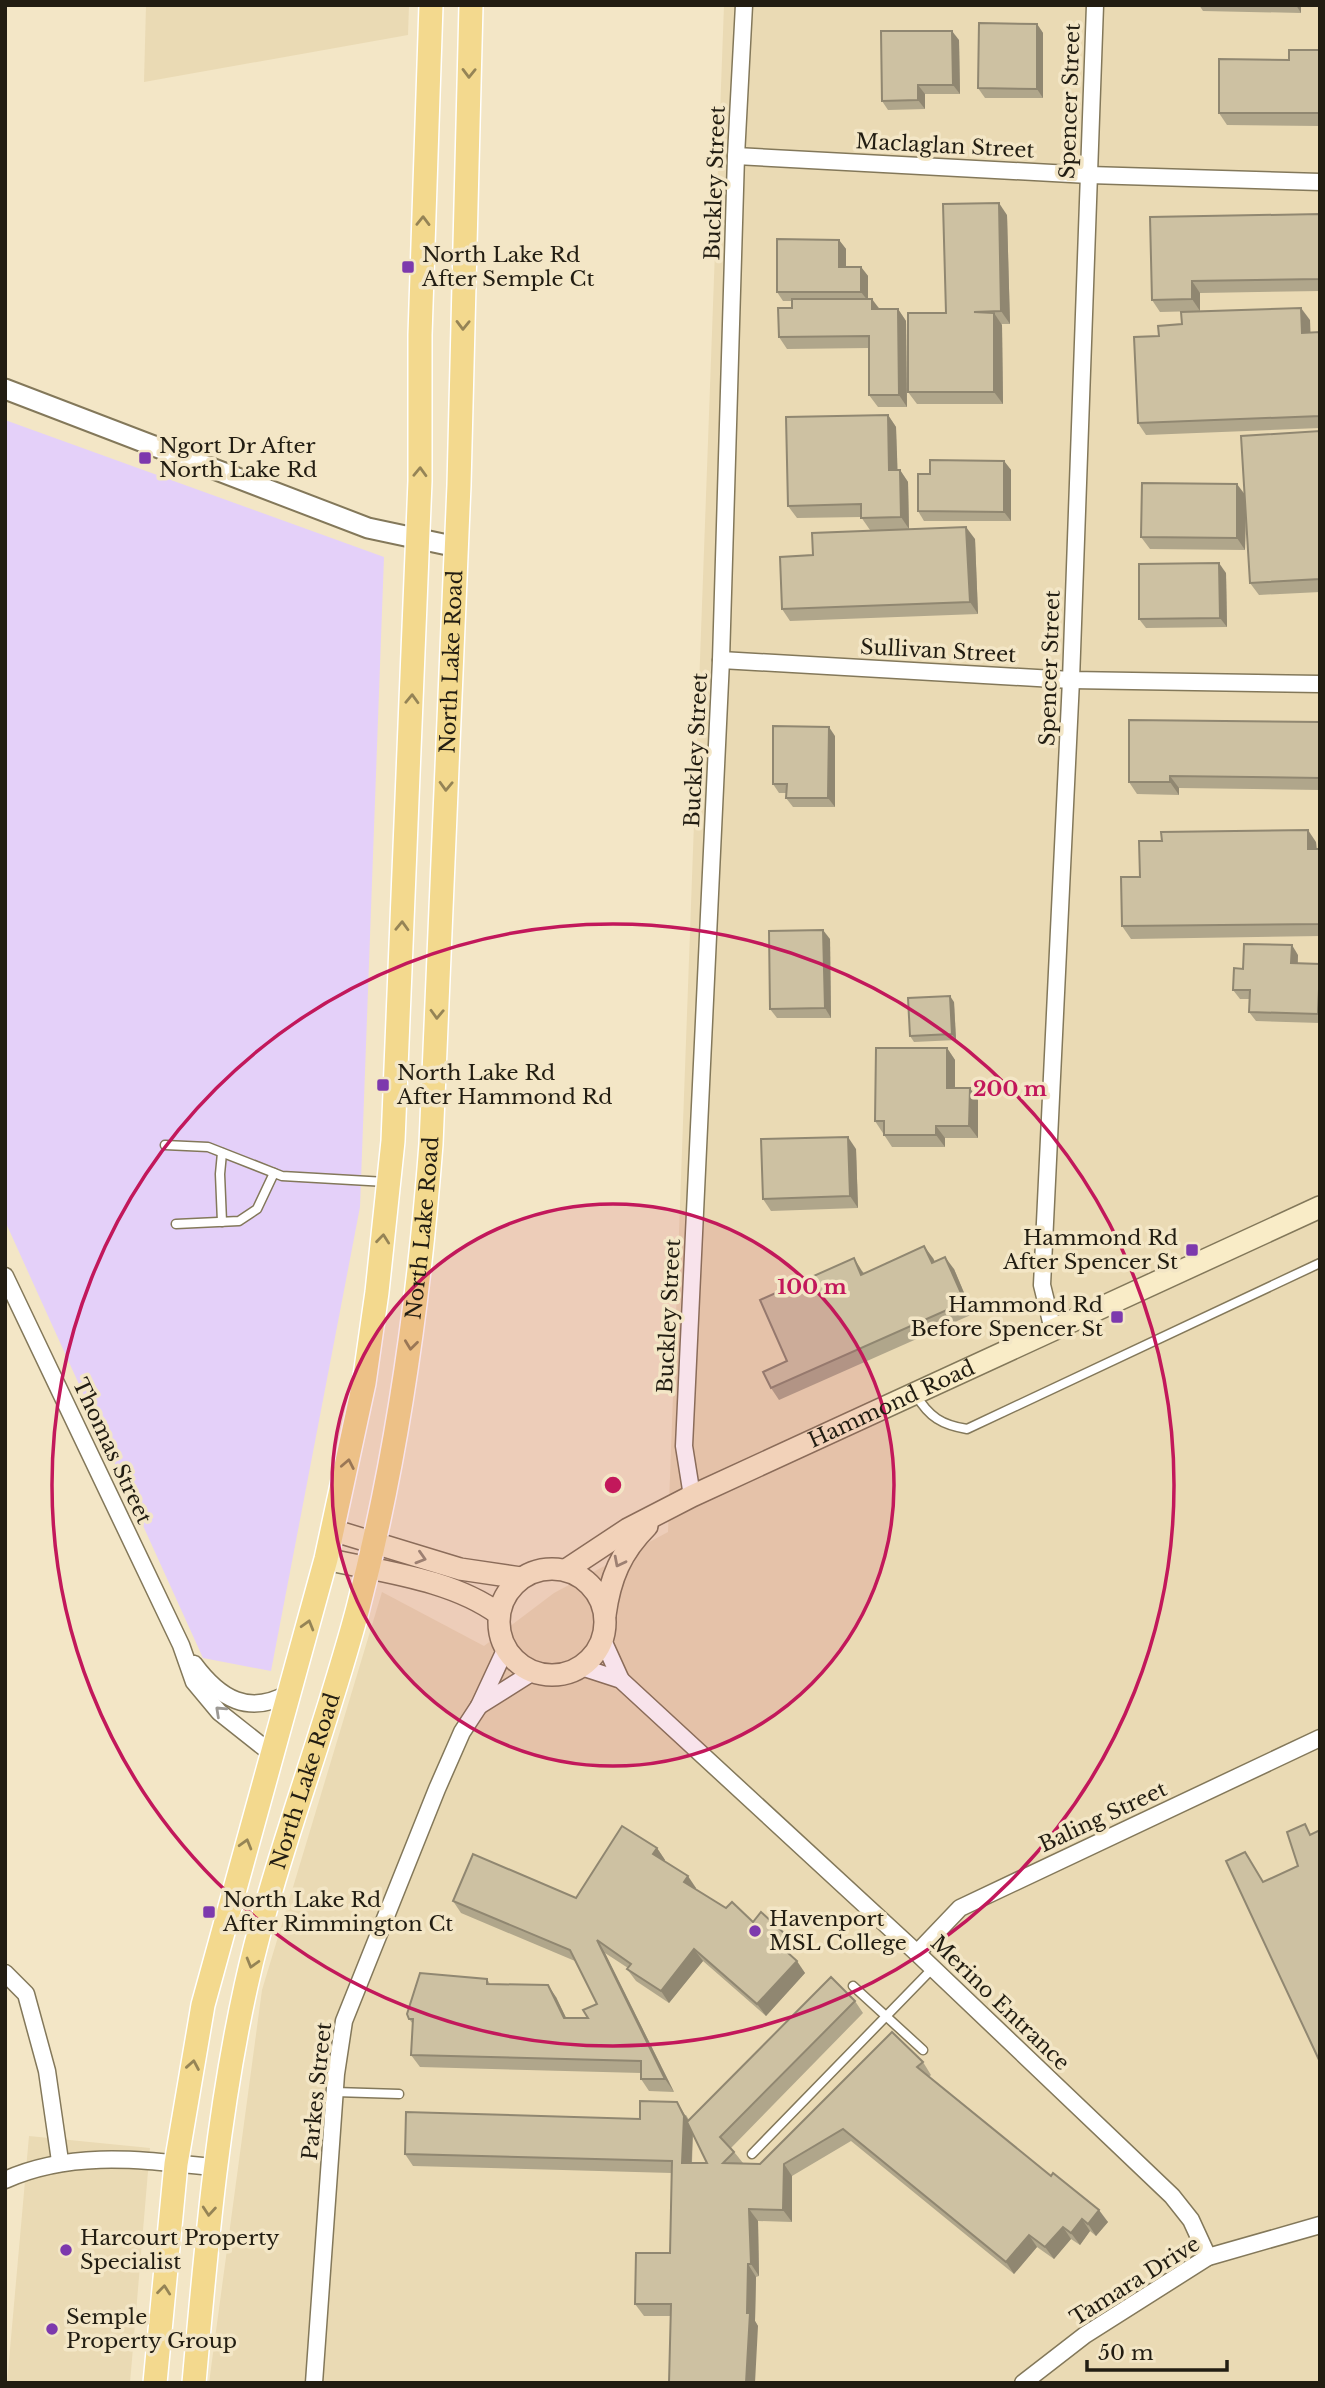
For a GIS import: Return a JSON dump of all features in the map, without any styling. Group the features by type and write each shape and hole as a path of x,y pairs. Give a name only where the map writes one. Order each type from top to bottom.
{"main road":[{"name":"North Lake Road","path":"155,2383 176,2164 203,2005 326,1559 364,1383 389,1182 393,1141 418,541 422,417 420,335 431,5"},
{"name":"North Lake Road","path":"194,2383 213,2167 246,1985 368,1569 406,1390 426,1216 432,1130 457,547 471,5"},
{"name":"Hammond Road","path":"566,1570 628,1529 656,1517 692,1496 1320,1207"},
{"name":"Hammond Road","path":"604,1628 612,1574 624,1552 656,1517"},
{"path":"332,1530 460,1569 522,1578"},
{"path":"326,1559 456,1590 480,1600 499,1614"},
{"path":"543,1569 566,1570 593,1588 601,1602 604,1628 594,1654 581,1667 558,1674 533,1672 517,1662 506,1648 500,1632 499,1614 503,1600 522,1578 543,1569"}],"street":[{"name":"Buckley Street","path":"692,1496 684,1446 721,660 736,156 744,5"},
{"name":"Spencer Street","path":"1053,1330 1042,1285 1071,680 1094,5"},
{"name":"Maclaglan Street","path":"736,156 1089,175 1320,182"},
{"path":"5,389 331,515 418,541 457,547"},
{"name":"Sullivan Street","path":"721,660 1071,680 1320,684"},
{"name":"Thomas Street","path":"5,1276 181,1645 194,1682 219,1712 272,1754"},
{"name":"Merino Entrance","path":"604,1628 621,1680"},
{"name":"Thomas Street","path":"181,1645 204,1678 237,1702 253,1706 272,1703 289,1693"},
{"name":"Parkes Street","path":"314,2383 335,2092 344,2021 461,1732 479,1706 506,1648"},
{"name":"Merino Entrance","path":"581,1667 621,1680 933,1968 1172,2196 1191,2220 1208,2257"},
{"name":"Parkes Street","path":"479,1706 533,1672"},
{"name":"Baling Street","path":"917,1953 960,1908 1320,1738"},
{"path":"5,1973 26,1994 47,2071 60,2161"},
{"path":"5,2180 31,2168 60,2161 94,2159 213,2167"},
{"name":"Tamara Drive","path":"1023,2383 1086,2335 1208,2257 1320,2225"}],"lane":[{"path":"165,1145 208,1147 274,1173 389,1182"},
{"path":"222,1153 222,1222"},
{"path":"176,1224 239,1221 257,1209 274,1173"},
{"path":"915,1393 928,1414 947,1426 967,1429 1320,1263"},
{"path":"752,2154 933,1968"},
{"path":"853,1986 923,2050"},
{"path":"335,2092 399,2094"}],"shaded area":[{"path":"146,5 409,5 408,35 144,82"},
{"path":"724,5 1320,5 1320,2383 209,2383 262,1990 382,1592 484,1646 554,1593 668,1532"},
{"path":"5,420 384,557 360,1207 271,1671 203,1658 5,1221"},
{"path":"29,2136 150,2148 130,2383 7,2383"}],"building":[{"path":"979,23 1037,24 1037,89 978,88"},
{"path":"881,31 952,31 953,85 918,85 918,100 882,101"},
{"path":"1289,50 1320,50 1320,113 1219,113 1219,59 1289,60"},
{"path":"999,203 1001,311 974,312 994,313 994,392 908,392 908,313 946,313 943,204"},
{"path":"1320,214 1320,279 1192,281 1192,299 1152,300 1150,217"},
{"path":"777,239 839,240 839,267 861,267 861,292 777,292"},
{"path":"792,299 872,299 872,309 898,309 899,395 869,395 869,336 779,337 778,308 792,308"},
{"path":"1301,308 1302,333 1320,332 1320,416 1138,423 1134,337 1159,336 1158,326 1182,324 1181,312"},
{"path":"888,415 889,470 900,470 901,517 861,518 861,504 788,506 786,417"},
{"path":"1320,431 1320,579 1250,583 1241,436"},
{"path":"930,460 1004,461 1004,512 918,511 918,474 930,474"},
{"path":"1142,483 1237,484 1237,538 1141,537"},
{"path":"966,527 970,602 782,609 780,557 813,555 812,533"},
{"path":"1219,563 1220,618 1139,619 1139,564"},
{"path":"1129,720 1320,722 1320,778 1170,776 1170,782 1129,782"},
{"path":"773,726 829,727 828,798 786,798 787,784 773,784"},
{"path":"1308,830 1308,849 1320,849 1320,924 1122,926 1121,877 1140,877 1139,841 1162,841 1161,832"},
{"path":"823,930 825,1008 770,1009 769,931"},
{"path":"1244,944 1292,945 1291,963 1320,964 1318,1014 1249,1012 1250,990 1233,990 1234,968 1243,969"},
{"path":"950,996 952,1034 910,1036 908,998"},
{"path":"876,1048 947,1048 947,1088 970,1088 969,1126 936,1126 936,1135 884,1135 884,1121 875,1121"},
{"path":"848,1137 850,1196 763,1199 761,1139"},
{"path":"924,1246 932,1263 945,1257 965,1302 771,1388 763,1372 787,1361 760,1300 854,1258 861,1275"},
{"path":"1305,1824 1310,1835 1320,1830 1320,2062 1226,1861 1245,1852 1263,1882 1298,1866 1287,1832"},
{"path":"622,1826 657,1848 653,1854 688,1876 684,1882 726,1908 732,1902 753,1922 761,1912 786,1935 777,1943 797,1961 757,2004 694,1949 661,1991 627,1969 631,1964 597,1940 665,2079 641,2079 641,2061 411,2055 413,2019 409,2019 407,2014 420,1973 487,1979 487,1984 548,1985 564,2018 588,2018 583,2010 597,2004 570,1950 453,1901 473,1854 576,1898"},
{"path":"831,1977 855,2001 720,2137 734,2152 723,2163 760,2164 892,2032 923,2062 917,2067 1051,2176 1053,2173 1099,2210 1088,2224 1082,2219 1071,2233 1063,2227 1045,2247 1029,2235 1006,2262 843,2129 784,2164 783,2210 749,2209 751,2264 748,2264 747,2313 750,2313 746,2383 669,2383 671,2304 635,2304 636,2253 670,2253 672,2161 405,2154 406,2112 640,2119 640,2101 677,2102 684,2116 682,2163 707,2163 687,2122"}],"place":[{"name":"North Lake Rd After Semple Ct","path":"408,267"},
{"name":"Ngort Dr After North Lake Rd","path":"145,458"},
{"name":"North Lake Rd After Hammond Rd","path":"383,1085"},
{"name":"Hammond Rd After Spencer St","path":"1192,1250"},
{"name":"Hammond Rd Before Spencer St","path":"1117,1317"},
{"name":"North Lake Rd After Rimmington Ct","path":"209,1912"},
{"name":"Havenport MSL College","path":"755,1931"},
{"name":"Harcourt Property Specialist","path":"66,2250"},
{"name":"Semple Property Group","path":"52,2329"}]}
